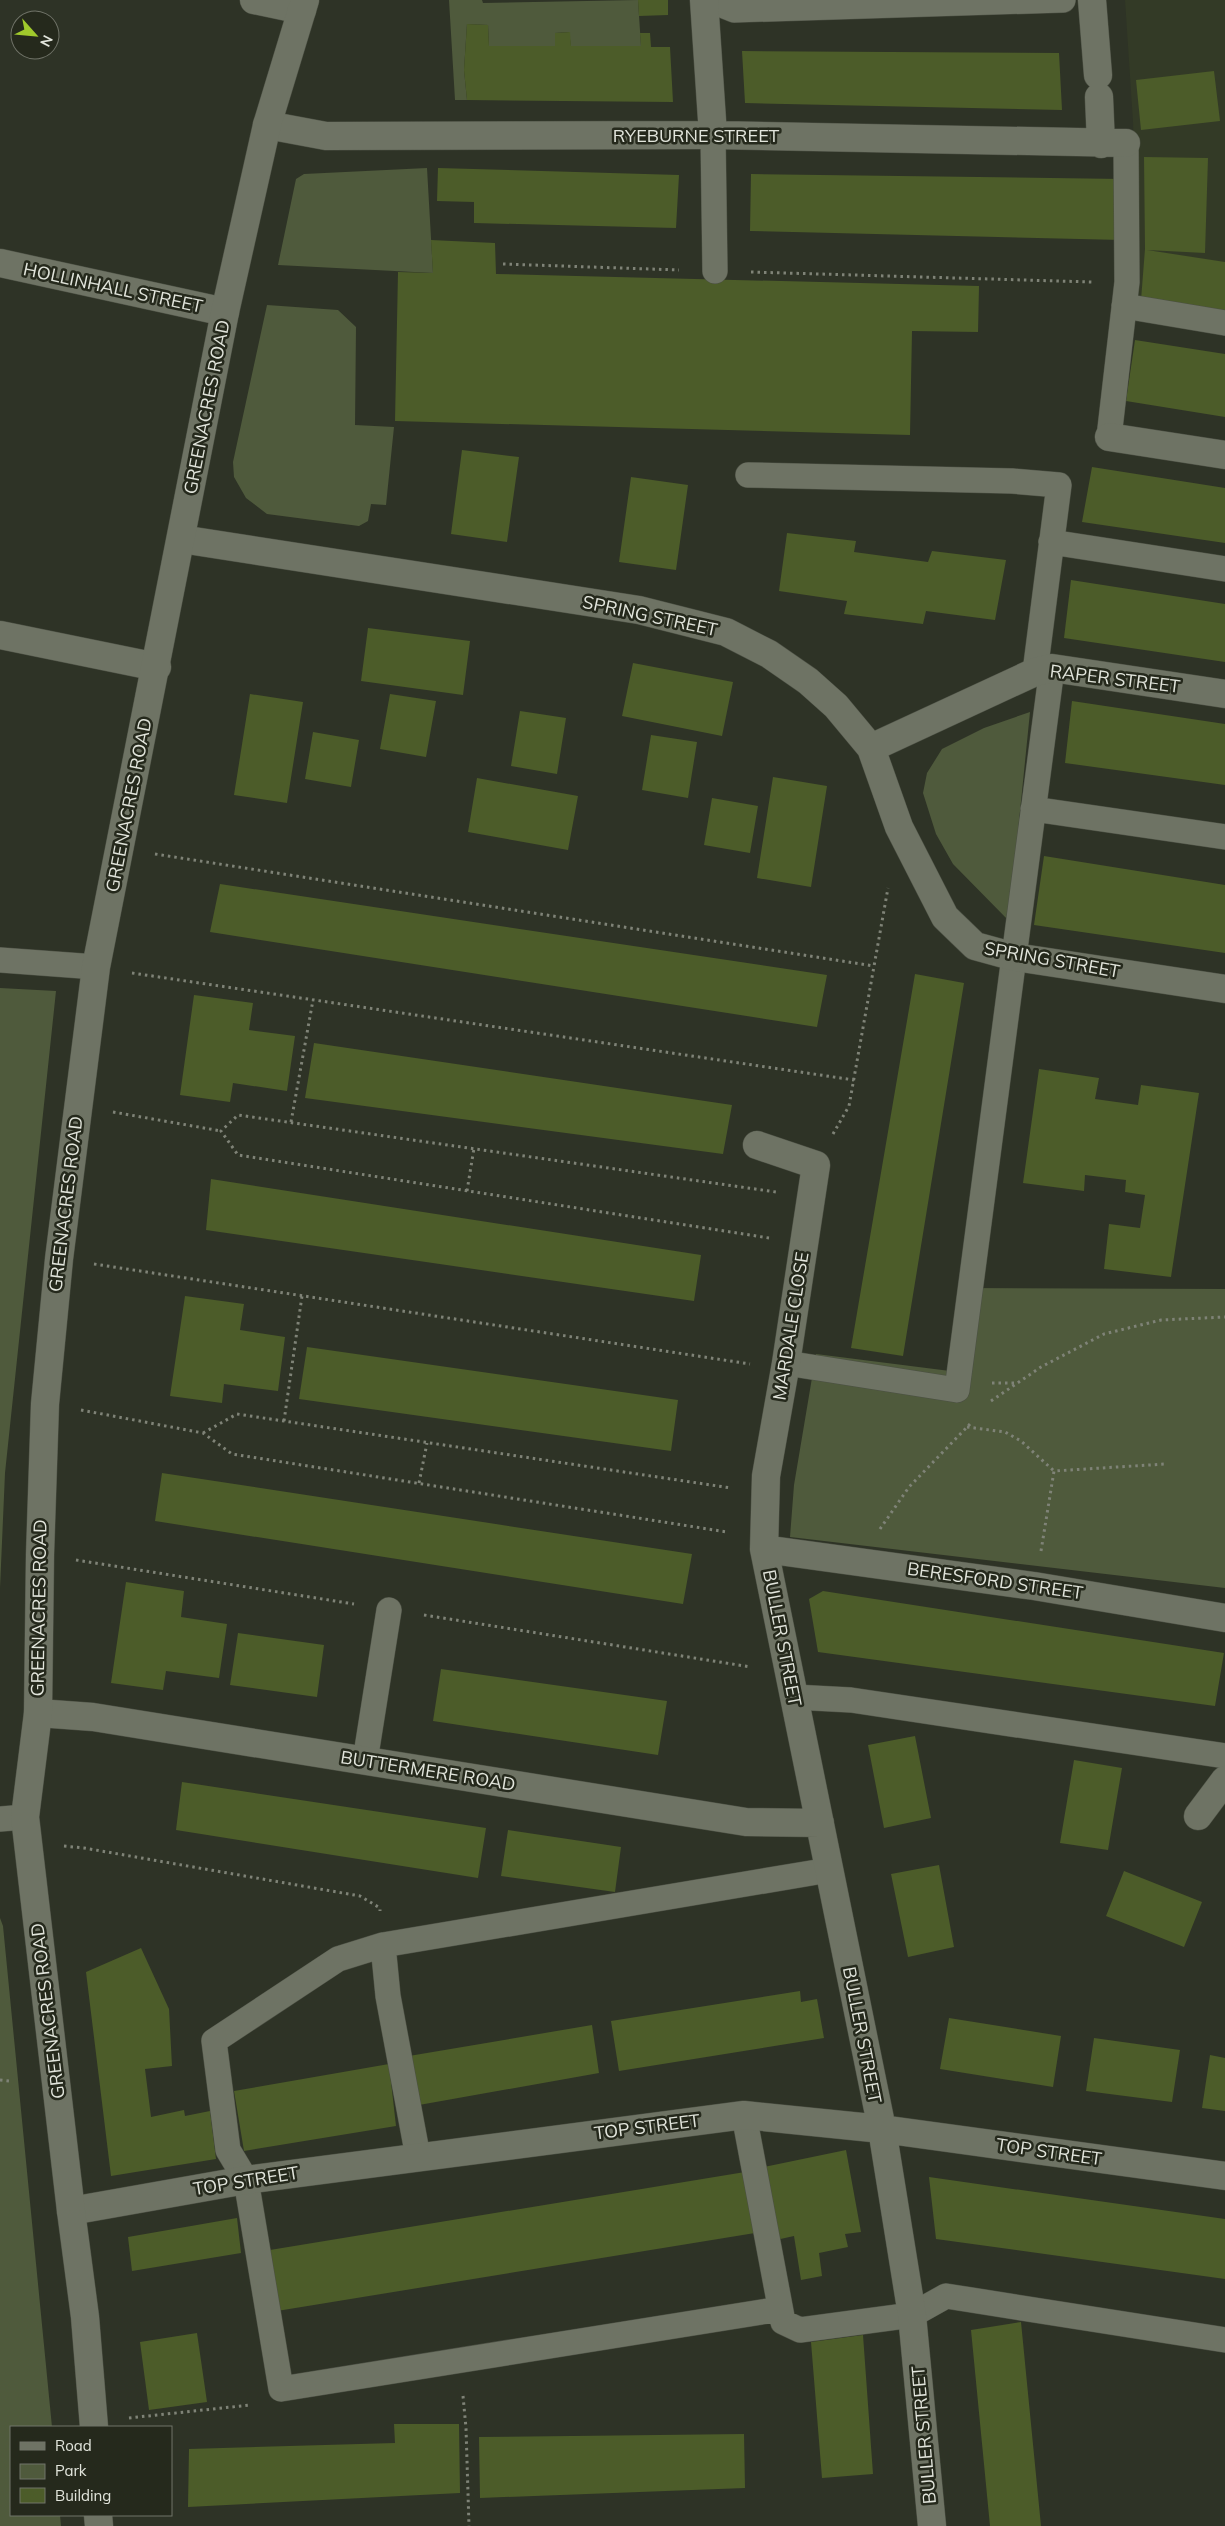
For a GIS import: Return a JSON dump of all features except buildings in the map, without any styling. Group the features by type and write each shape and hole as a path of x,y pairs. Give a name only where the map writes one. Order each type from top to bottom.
{"street":[{"path":"254,0 303,5"},
{"path":"704,0 713,135"},
{"path":"1092,0 1099,86 1114,144"},
{"name":"GREENACRES ROAD","path":"94,2425 85,2317 28,1844 13,1818 38,1713 39,1564 45,1404 58,1259 96,968 157,667 225,312 268,125 303,5"},
{"name":"RYEBURNE STREET","path":"268,125 326,136 713,135 1114,144"},
{"name":"HOLLINHALL STREET","path":"0,263 225,312"},
{"path":"1109,437 1225,455"},
{"name":"SPRING STREET","path":"181,539 639,610 726,632 769,654 808,681 836,706 871,748 899,827 945,917 975,946 1015,957 1225,989"},
{"path":"0,635 157,667"},
{"name":"RAPER STREET","path":"871,748 1043,670 1225,694"},
{"path":"757,1144 816,1165"},
{"name":"MARDALE CLOSE","path":"765,1544 766,1476 786,1366 816,1165"},
{"name":"BERESFORD STREET","path":"765,1544 856,1562 1034,1586 1225,1618"},
{"name":"BULLER STREET","path":"765,1544 794,1697 882,2129 912,2315 932,2526"},
{"name":"BUTTERMERE ROAD","path":"38,1713 93,1717 746,1822 820,1823"},
{"path":"1198,1816 1225,1780"},
{"name":"TOP STREET","path":"71,2211 246,2180 744,2115 882,2129 1225,2176"}],"lane":[{"path":"709,0 734,10 1064,0"},
{"path":"713,135 716,272"},
{"path":"1109,437 1126,294 1114,144"},
{"path":"1126,294 1225,323"},
{"path":"748,475 1012,481 1060,485 1051,542 1033,809 957,1390 786,1366"},
{"path":"1051,542 1225,569"},
{"path":"1033,809 1225,837"},
{"path":"0,960 96,968"},
{"path":"365,1761 390,1610"},
{"path":"794,1697 852,1700 1225,1756"},
{"path":"780,2309 281,2389 246,2180 228,2150 214,2042 338,1959 383,1945 829,1870"},
{"path":"383,1945 388,1996 418,2157"},
{"path":"744,2115 783,2322 800,2330 912,2315 946,2296 1225,2340"}],"path":[{"path":"503,264 716,272 1126,294"},
{"path":"120,849 874,966"},
{"path":"816,1165 849,1106 889,882"},
{"path":"96,968 854,1080"},
{"path":"291,1122 313,1000"},
{"path":"78,1106 221,1130 238,1155 804,1243"},
{"path":"221,1130 238,1115 811,1197"},
{"path":"467,1191 474,1148"},
{"path":"58,1259 786,1366"},
{"path":"284,1421 302,1296"},
{"path":"990,1402 1041,1367 1104,1334 1161,1320 1225,1317"},
{"path":"1017,1383 976,1382 957,1390 953,1409 966,1427 1005,1432 1022,1441 1054,1471 1165,1464"},
{"path":"45,1404 204,1433 232,1454 419,1483 765,1544"},
{"path":"204,1433 236,1414 766,1493"},
{"path":"856,1562 910,1488 972,1421"},
{"path":"419,1483 426,1442"},
{"path":"1034,1586 1054,1471"},
{"path":"28,1844 84,1848 360,1896 380,1908 383,1945"},
{"path":"0,2080 9,2080"},
{"path":"458,2361 466,2428 469,2526"},
{"path":"94,2425 271,2403 281,2389"}],"shaded area":[{"path":"1125,0 1225,0 1225,314 1137,301 1133,122"}],"green space":[{"path":"449,0 482,0 483,3 638,0 641,46 571,46 569,32 555,33 555,46 489,46 488,25 467,24 464,70 467,100 455,100"},
{"path":"427,168 433,273 278,265 296,179 304,174"},
{"path":"267,305 338,310 356,327 355,425 394,427 386,505 371,504 368,521 359,526 267,514 246,498 234,477 233,462"},
{"path":"1030,712 1009,921 953,864 936,834 923,793 927,773 942,749 984,728"},
{"path":"0,988 56,991 5,1473 0,1588"},
{"path":"960,1288 1225,1289 1225,1588 790,1537 794,1485 816,1354 950,1371"},
{"path":"0,1918 3,1926 52,2426 10,2426 10,2516 60,2516 61,2526 0,2526"}]}
